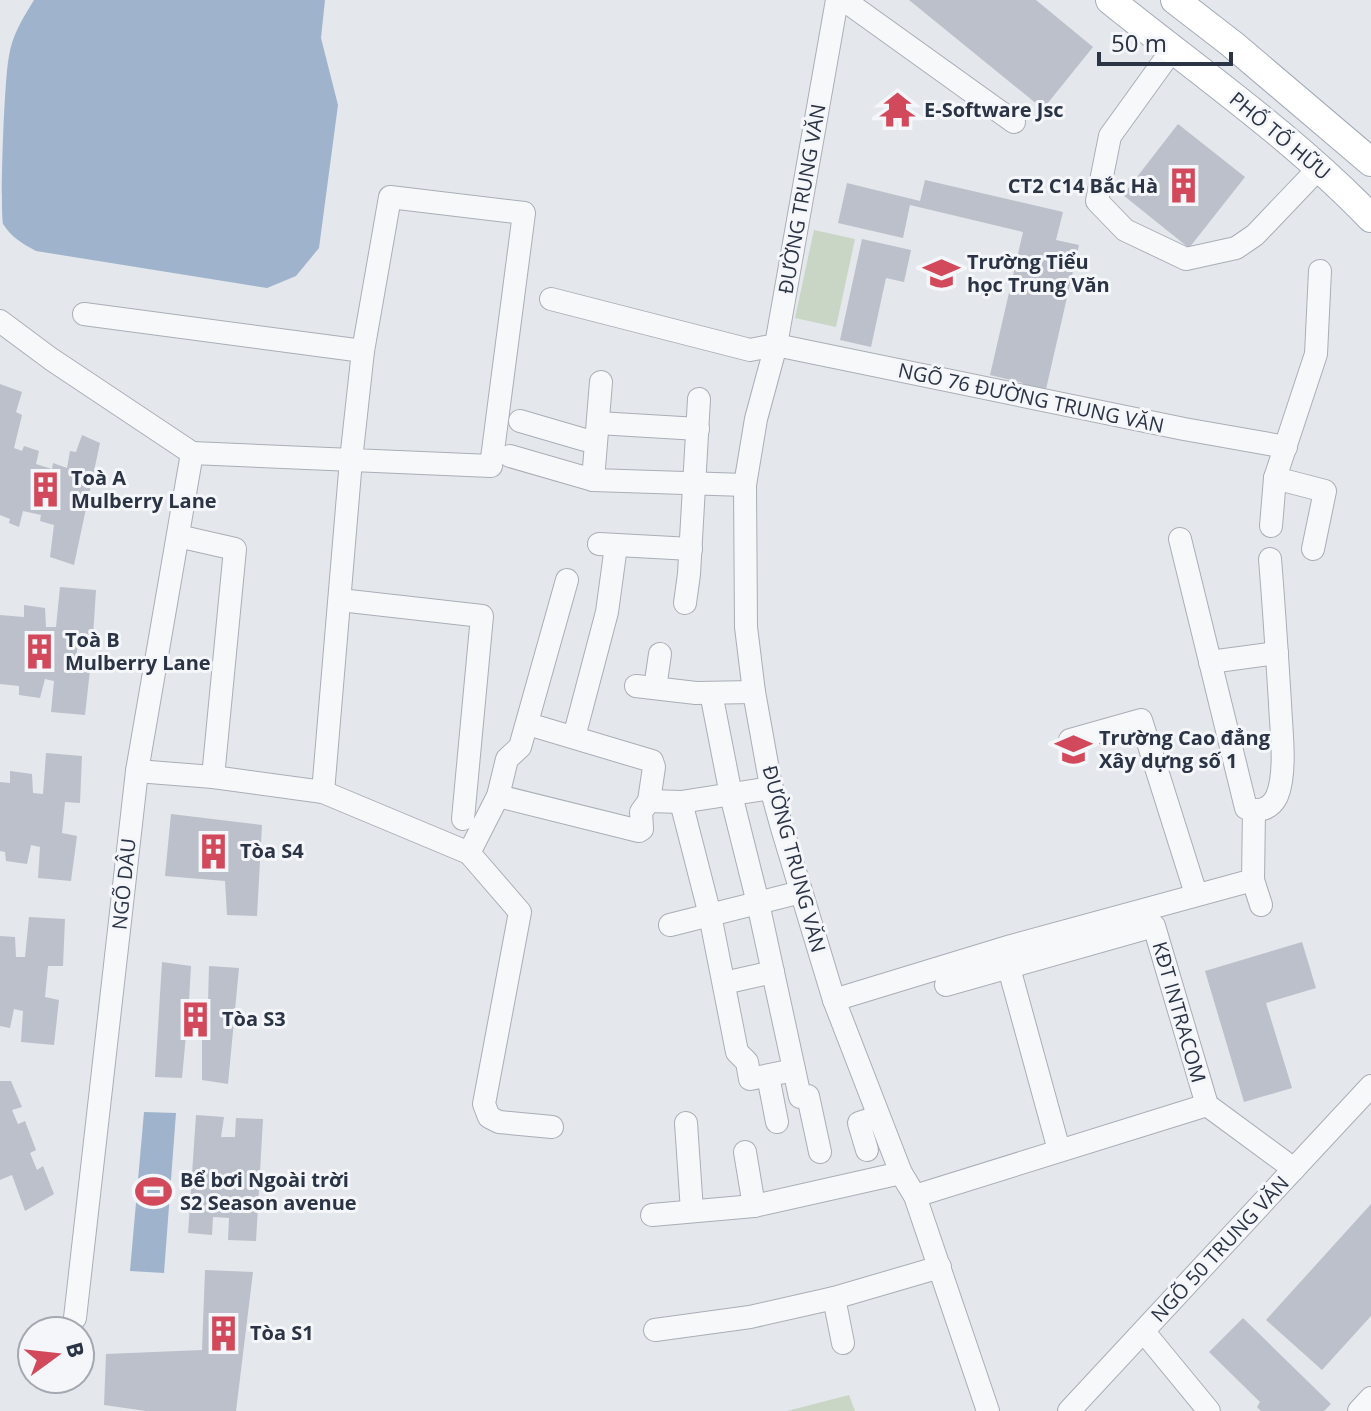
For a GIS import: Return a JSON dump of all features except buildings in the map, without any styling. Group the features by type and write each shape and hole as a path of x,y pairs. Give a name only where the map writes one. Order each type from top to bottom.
{"main road":[{"name":"PHỐ TỐ HỮU","path":"1110,0 1208,75 1344,190 1371,218"},
{"name":"PHỐ TỐ HỮU","path":"1175,0 1371,162"},
{"path":"1208,75 1222,64 1232,44"}],"street":[{"name":"ĐƯỜNG TRUNG VĂN","path":"837,0 776,345 756,419 745,485 746,627 754,692 772,788 834,1000 901,1173 915,1196 988,1411"},
{"path":"844,0 1014,122"},
{"path":"1172,50 1110,136 1097,201 1125,230 1186,259 1236,248 1255,235 1318,169"},
{"path":"0,321 51,359 192,453 351,460 491,466 524,213 390,197 363,351 351,460 323,792"},
{"path":"1271,526 1275,478 1316,354 1320,271"},
{"name":"NGÕ 76 ĐƯỜNG TRUNG VĂN","path":"551,299 750,350 776,345 1286,447"},
{"path":"84,314 363,351"},
{"path":"588,478 590,423 601,382"},
{"path":"685,603 699,399"},
{"path":"520,421 698,429"},
{"name":"NGÕ DÂU","path":"75,1315 137,771 192,453"},
{"path":"510,456 588,478 745,485"},
{"path":"1275,478 1325,491 1313,549"},
{"path":"178,536 235,549 213,777"},
{"path":"1180,539 1246,808 1254,811 1264,810 1276,798 1281,778 1282,743 1270,559"},
{"path":"574,737 607,612 607,545 691,549"},
{"path":"469,853 498,796 507,759 520,747 567,580"},
{"path":"340,600 482,616 463,819"},
{"path":"1210,662 1277,653"},
{"path":"660,654 646,687 711,693 754,692"},
{"path":"711,693 731,795 800,1097 808,1096 820,1152"},
{"path":"1070,740 1141,720 1196,894"},
{"path":"498,796 635,831 642,829 641,812 649,801 654,767 652,761 528,724"},
{"path":"137,771 213,777 323,792 469,853 520,912 484,1104 489,1117 499,1122 552,1127"},
{"path":"649,801 681,802 772,788"},
{"path":"681,802 710,915 737,1052 747,1062 750,1079 794,1070"},
{"path":"1254,811 1253,880 1261,905"},
{"path":"834,1000 1011,946 1253,880"},
{"path":"670,925 801,892"},
{"name":"KĐT INTRACOM","path":"946,985 1154,926 1207,1105 1294,1169"},
{"path":"1009,968 1059,1150"},
{"path":"724,983 773,972"},
{"path":"768,1076 777,1122"},
{"name":"NGÕ 50 TRUNG VĂN","path":"1069,1411 1371,1086"},
{"name":"KĐT INTRACOM","path":"915,1196 1207,1105"},
{"path":"867,1150 859,1123 878,1117"},
{"path":"686,1123 692,1211"},
{"path":"745,1152 754,1206"},
{"path":"652,1215 754,1206 901,1173"},
{"path":"655,1330 750,1317 834,1298 940,1267"},
{"path":"834,1298 843,1343"},
{"path":"1144,1332 1209,1411"}],"green space":[{"path":"814,230 855,239 836,327 795,318"},
{"path":"849,1395 855,1411 787,1411"}],"water":[{"path":"34,0 325,0 321,38 338,105 319,248 296,276 267,288 36,251 10,233 3,224 2,213 7,69 15,34"},
{"name":"Bể bơi Ngoài trời S2 Season avenue","path":"144,1112 176,1113 164,1273 130,1271"}],"place":[{"name":"E-Software Jsc","path":"898,110"},
{"name":"CT2 C14 Bắc Hà","path":"1184,186"},
{"name":"Trường Tiểu học Trung Văn","path":"941,274"},
{"name":"Toà A Mulberry Lane","path":"45,490"},
{"name":"Toà B Mulberry Lane","path":"39,652"},
{"name":"Trường Cao đẳng Xây dựng số 1","path":"1073,749"},
{"name":"Tòa S4","path":"214,851"},
{"name":"Tòa S3","path":"196,1019"},
{"name":"Bể bơi Ngoài trời S2 Season avenue","path":"154,1192"},
{"name":"Tòa S1","path":"224,1333"}]}
